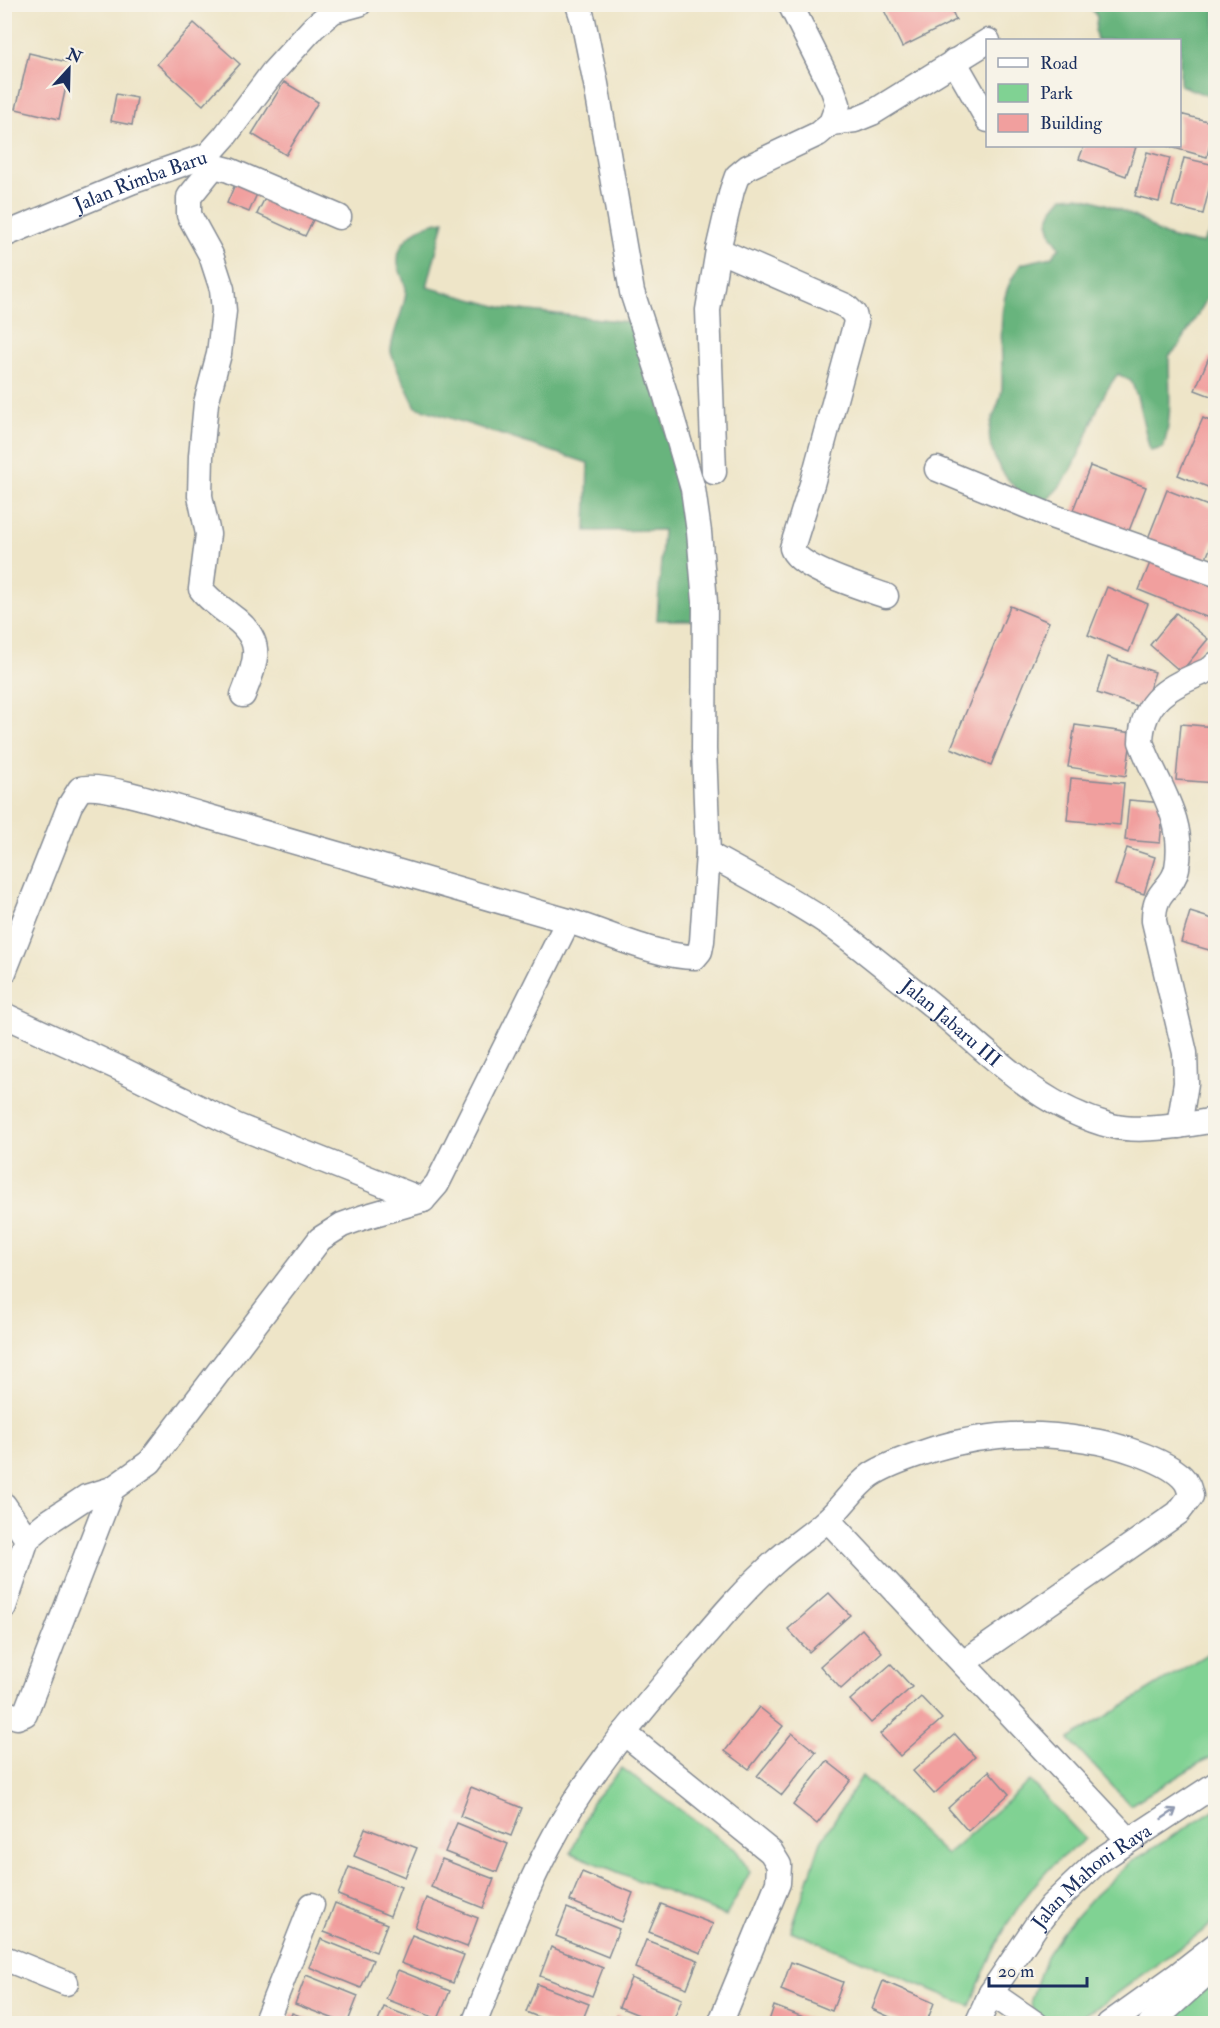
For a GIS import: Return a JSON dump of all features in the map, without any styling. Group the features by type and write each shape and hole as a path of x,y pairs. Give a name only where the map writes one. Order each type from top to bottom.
{"street":[{"path":"6,966 70,805 80,789 88,787 183,810 568,921 667,953 695,957 700,951 708,854 704,749 705,602 693,489 632,292 594,73 578,4"},
{"path":"714,472 708,310 718,250 737,176 748,167 818,134 831,123 838,104 834,90 790,4"},
{"name":"Jalan Rimba Baru","path":"4,234 130,182 211,161 225,136 273,72 314,27 333,11 351,5"},
{"path":"831,123 855,120 872,113 986,42"},
{"path":"954,61 986,118"},
{"path":"243,695 256,662 255,646 251,635 243,623 210,599 201,589 208,534 200,495 201,456 206,403 219,354 224,311 222,289 211,255 189,215 189,197 211,161 339,218"},
{"path":"718,250 846,306 854,314 856,322 812,484 792,548 794,555 813,568 886,596"},
{"path":"937,469 1054,517 1215,574"},
{"path":"1179,1126 1186,1083 1186,1060 1154,921 1154,910 1159,895 1176,874 1178,834 1175,817 1143,748 1141,729 1145,716 1154,701 1167,689 1211,669 1215,664"},
{"name":"Jalan Jabaru III","path":"708,854 791,900 827,923 939,1010 1008,1072 1056,1104 1081,1116 1114,1127 1179,1126 1215,1120"},
{"path":"7,1594 27,1539 86,1497 112,1489 150,1462 320,1239 364,1217 423,1200 437,1185 568,921"},
{"path":"4,1015 237,1126 423,1200"},
{"path":"474,2024 513,1925 548,1847 584,1785 624,1733 721,1618 774,1563 828,1520 869,1476 899,1461 936,1448 1004,1434 1064,1436 1103,1442 1143,1455 1181,1476 1188,1485 1191,1496 1178,1514 963,1663"},
{"path":"4,1712 17,1717 25,1714 112,1489"},
{"path":"4,1505 27,1539"},
{"path":"828,1520 1129,1840"},
{"path":"624,1733 771,1852 779,1865 778,1883 720,2024"},
{"name":"Jalan Mahoni Raya","path":"977,2024 991,1994 1038,1923 1052,1906 1098,1862 1215,1784"},
{"path":"265,2024 312,1905"},
{"path":"1109,2024 1215,1945"},
{"path":"4,1958 66,1983"},
{"path":"1150,2024 1215,1965"},
{"path":"991,1994 1036,2024"}],"green space":[{"path":"1187,4 1200,7 1215,5 1215,109 1211,97 1181,85 1181,39 1097,39 1095,32 1097,17 1089,5"},
{"path":"1078,196 1118,209 1143,221 1162,234 1185,241 1202,243 1215,221 1210,294 1179,346 1169,356 1169,414 1163,448 1150,451 1137,396 1131,381 1118,374 1103,397 1068,475 1038,508 1003,474 991,447 990,425 1002,388 1002,311 1009,285 1021,264 1051,257 1060,247 1052,236 1048,222 1053,209 1063,197"},
{"path":"444,221 427,287 504,308 627,322 645,343 689,530 694,620 657,620 663,530 586,531 588,463 416,407 391,352 406,296 398,263 399,254 406,239 413,233 428,225"},
{"path":"1215,1649 1215,1756 1130,1805 1069,1739"},
{"path":"622,1768 736,1850 750,1872 726,1916 571,1853 592,1802"},
{"path":"862,1776 946,1855 1030,1781 1085,1839 1053,1865 1023,1900 1002,1933 970,2006 791,1931 821,1841"},
{"path":"1215,1809 1215,1922 1101,2005 1079,2017 1061,2023 1047,2023 1032,2009 1031,2000 1046,1956 1063,1931 1095,1895 1131,1862"},
{"path":"1215,1980 1215,2023 1155,2024"}],"building":[{"path":"881,4 949,4 956,20 902,47"},
{"path":"194,23 240,64 203,105 157,64"},
{"path":"29,53 71,63 59,119 16,109"},
{"path":"284,82 318,102 286,155 252,134"},
{"path":"116,94 137,98 132,125 111,121"},
{"path":"1181,114 1215,123 1207,157 1171,147 1181,147"},
{"path":"1084,147 1136,147 1126,176 1079,159"},
{"path":"1147,152 1170,158 1159,202 1135,196"},
{"path":"1184,158 1215,165 1203,214 1172,206"},
{"path":"239,175 261,185 249,212 227,203"},
{"path":"269,190 317,212 305,236 257,214"},
{"path":"1209,357 1216,359 1216,398 1195,390"},
{"path":"1203,418 1216,424 1215,490 1178,475"},
{"path":"1090,466 1146,487 1127,536 1071,515"},
{"path":"1167,490 1216,509 1216,534 1202,568 1145,546"},
{"path":"1152,558 1216,584 1216,621 1139,590"},
{"path":"1107,587 1148,604 1129,652 1088,635"},
{"path":"1010,606 1049,622 991,765 951,748"},
{"path":"1176,613 1208,639 1181,672 1150,645"},
{"path":"1108,657 1155,672 1143,708 1097,693"},
{"path":"1181,724 1216,727 1216,783 1176,780"},
{"path":"1075,725 1132,733 1126,776 1068,767"},
{"path":"1071,778 1124,783 1120,825 1067,820"},
{"path":"1129,800 1164,803 1160,843 1125,840"},
{"path":"1127,848 1155,857 1144,894 1115,885"},
{"path":"1190,912 1216,920 1216,952 1181,942"},
{"path":"829,1593 850,1615 809,1652 788,1629"},
{"path":"862,1629 882,1652 841,1689 820,1666"},
{"path":"891,1664 912,1687 871,1723 850,1700"},
{"path":"921,1697 942,1719 900,1756 880,1734"},
{"path":"759,1707 783,1726 749,1769 725,1751"},
{"path":"792,1733 816,1752 782,1795 757,1776"},
{"path":"955,1734 975,1757 934,1794 913,1771"},
{"path":"827,1761 851,1780 817,1824 793,1805"},
{"path":"989,1771 1009,1794 968,1831 948,1808"},
{"path":"471,1787 522,1808 511,1836 460,1816"},
{"path":"457,1823 508,1844 497,1872 445,1852"},
{"path":"365,1828 417,1848 405,1877 354,1856"},
{"path":"442,1859 494,1879 483,1908 431,1887"},
{"path":"349,1867 401,1887 390,1916 338,1895"},
{"path":"582,1872 633,1893 622,1922 570,1901"},
{"path":"426,1898 478,1918 467,1947 415,1927"},
{"path":"335,1903 387,1924 376,1952 324,1932"},
{"path":"661,1904 713,1924 701,1953 649,1932"},
{"path":"567,1908 619,1929 608,1957 556,1936"},
{"path":"412,1935 464,1955 453,1983 401,1963"},
{"path":"321,1939 373,1960 361,1988 309,1967"},
{"path":"646,1940 698,1960 687,1988 635,1968"},
{"path":"551,1947 603,1968 592,1996 540,1976"},
{"path":"791,1962 843,1982 832,2011 781,1990"},
{"path":"398,1970 450,1991 438,2019 386,1999"},
{"path":"306,1975 358,1996 347,2024 295,2004"},
{"path":"631,1978 682,1999 672,2024 661,2024 619,2007"},
{"path":"883,1981 934,2003 926,2024 905,2024 872,2009"},
{"path":"537,1984 589,2004 581,2024 555,2024 526,2012"},
{"path":"774,2006 819,2023 819,2024 768,2024"},
{"path":"384,2007 426,2023 426,2024 377,2024"},
{"path":"292,2013 318,2023 318,2024 288,2024"},
{"path":"616,2015 638,2023 638,2024 613,2024"}]}
